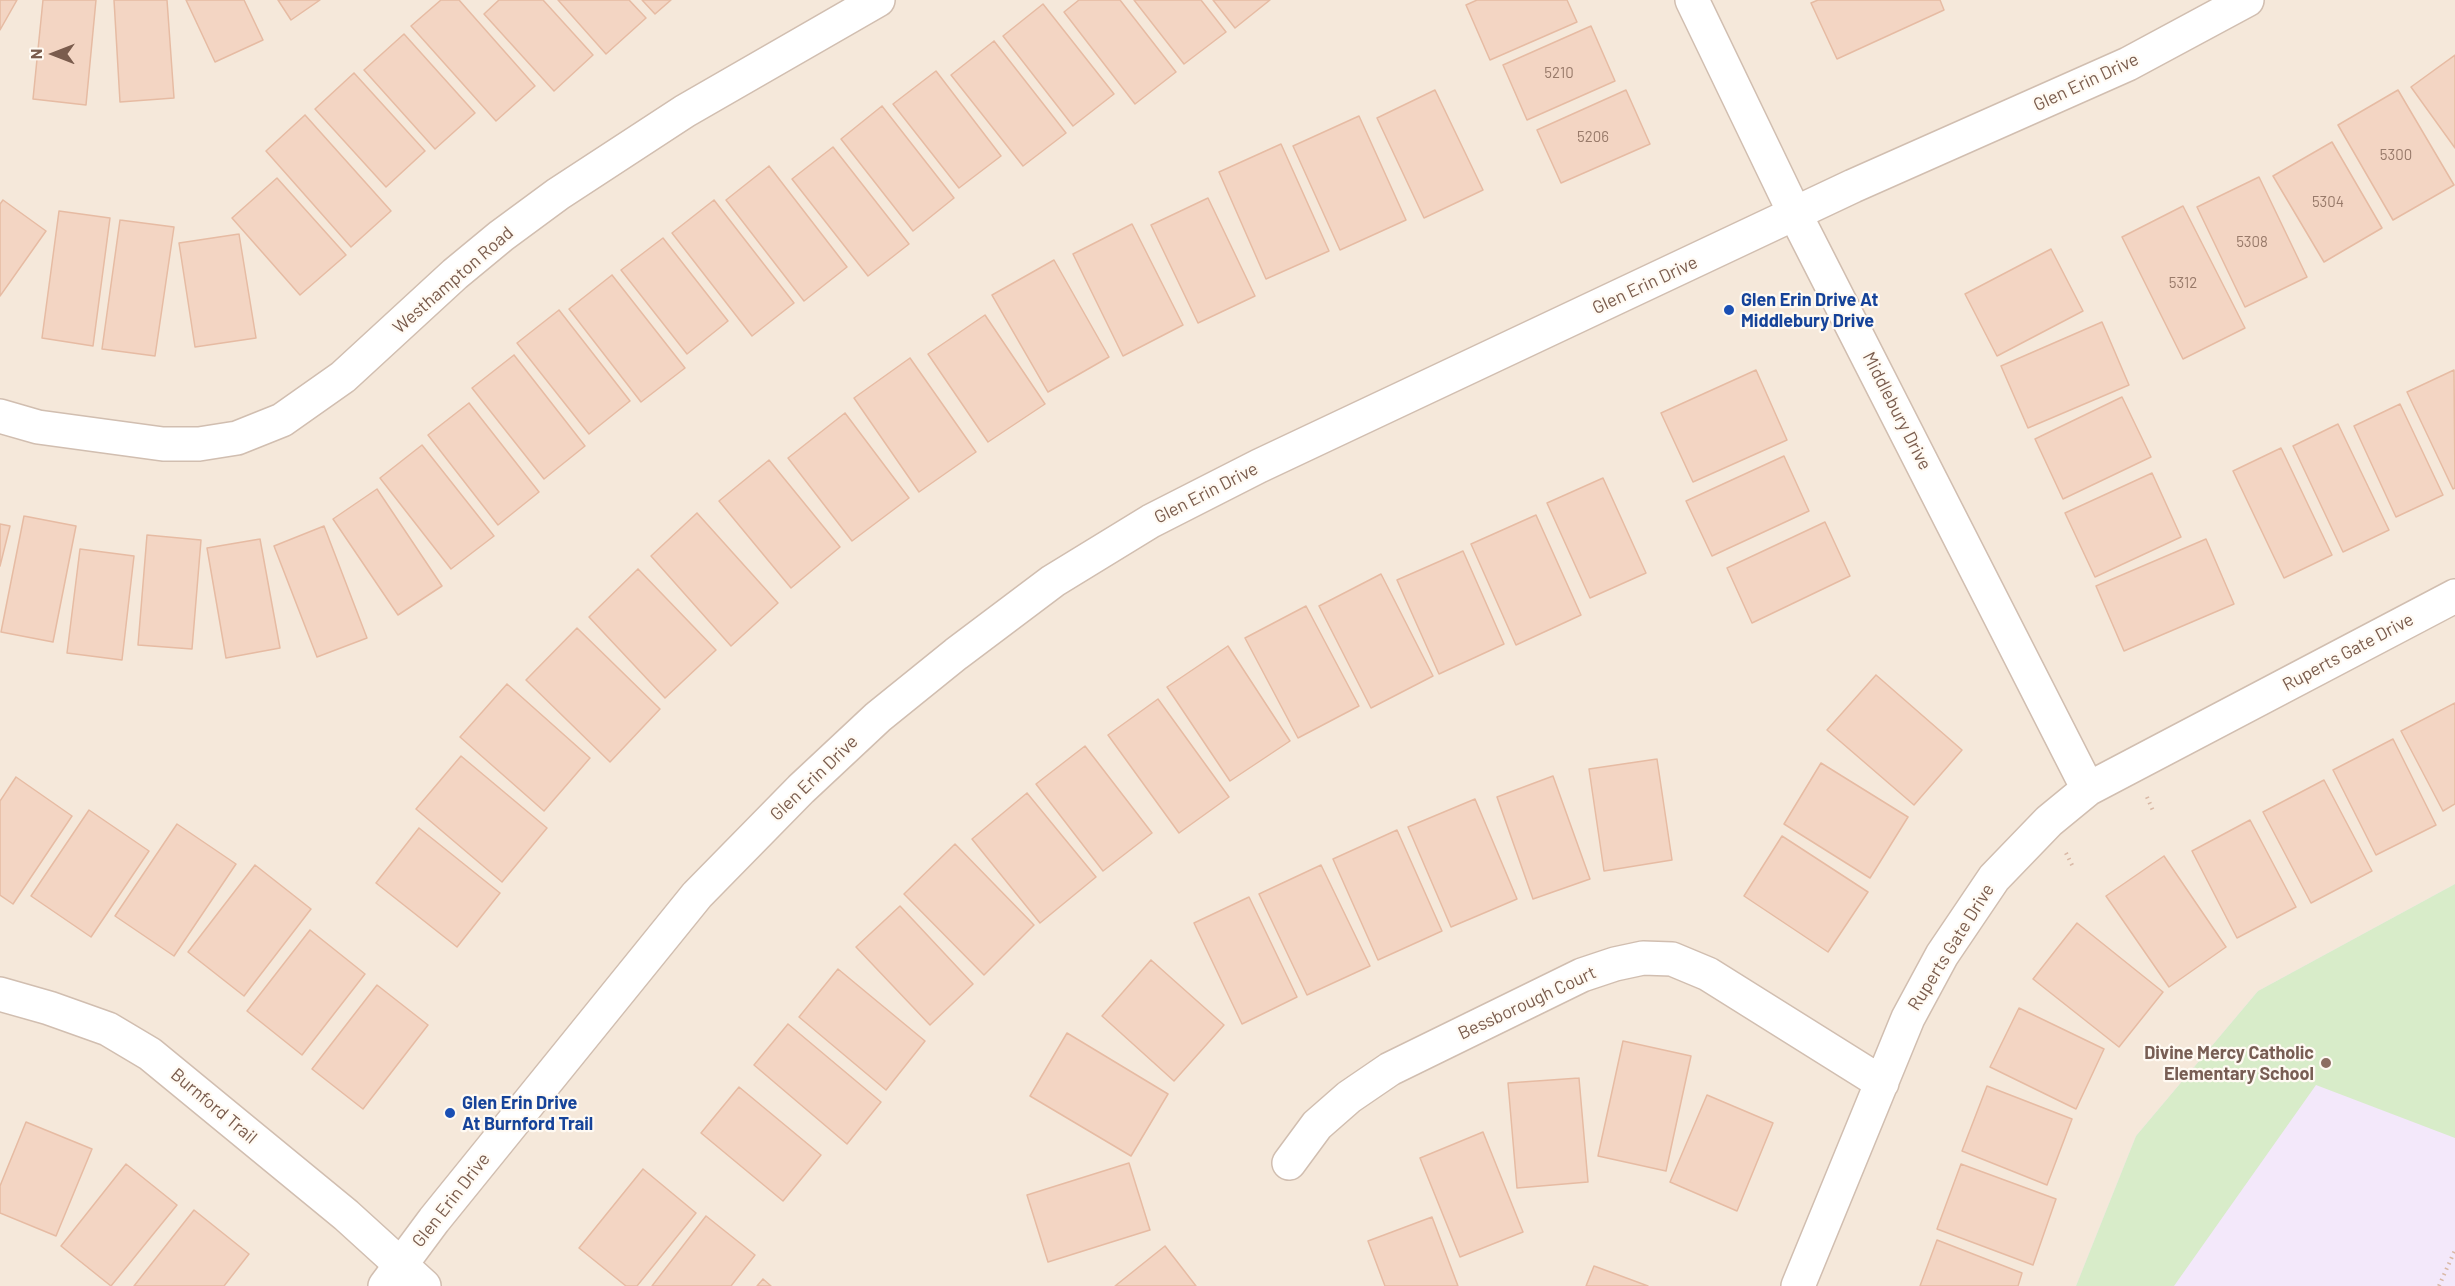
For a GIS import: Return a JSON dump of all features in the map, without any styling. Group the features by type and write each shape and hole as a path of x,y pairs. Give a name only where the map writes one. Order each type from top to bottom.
{"street":[{"name":"Westhampton Road","path":"0,416 38,427 163,444 199,444 237,438 282,420 343,377 455,274 558,194 685,111 878,0"},
{"name":"Middlebury Drive","path":"1692,0 1795,214 2088,789"},
{"name":"Glen Erin Drive","path":"403,1279 434,1220 697,895 801,789 878,717 964,647 1053,581 1151,521 1259,466 1795,214 2127,64 2247,0"},
{"name":"Ruperts Gate Drive","path":"1798,1286 1908,1018 1942,955 1994,878 2049,821 2088,789 2455,596"},
{"name":"Bessborough Court","path":"1289,1163 1317,1125 1349,1097 1390,1069 1582,975 1643,958 1672,959 1708,974 1882,1083"},
{"name":"Burnford Trail","path":"0,994 108,1029 150,1054 346,1215 403,1279"}],"path":[{"path":"2145,794 2154,813"},
{"path":"2064,847 2074,869"},
{"path":"2439,1286 2455,1250"}],"shaded area":[{"path":"0,0 2455,0 2455,1286 0,1286"},
{"name":"Divine Mercy Catholic Elementary School","path":"2455,884 2455,1286 2076,1286 2136,1136 2258,991"}],"green space":[{"name":"Divine Mercy Catholic Elementary School","path":"2455,884 2455,1138 2316,1085 2174,1286 2076,1286 2136,1136 2258,991"}],"building":[{"path":"0,0 17,0 0,30"},
{"path":"43,0 96,0 86,105 33,99"},
{"path":"114,0 167,0 174,98 120,102"},
{"path":"186,0 244,0 263,40 215,62"},
{"path":"278,0 320,0 291,20"},
{"path":"441,0 459,0 535,86 496,121 411,26"},
{"path":"499,0 543,0 593,55 554,91 484,14"},
{"path":"558,0 629,0 646,18 606,54"},
{"path":"642,0 671,0 655,14"},
{"path":"1079,0 1120,0 1176,72 1135,104 1064,12"},
{"path":"1134,0 1201,0 1226,32 1184,64"},
{"path":"1213,0 1270,0 1235,28"},
{"path":"1477,0 1567,0 1577,22 1490,60 1466,5"},
{"path":"1818,0 1940,0 1944,10 1837,59 1811,3"},
{"path":"1043,4 1114,94 1073,126 1003,36"},
{"path":"1591,26 1615,81 1527,120 1503,65"},
{"path":"404,34 475,113 435,149 364,70"},
{"path":"994,41 1066,133 1023,166 951,75"},
{"path":"2455,55 2455,148 2411,87"},
{"path":"936,71 1001,156 959,188 893,104"},
{"path":"354,73 425,151 386,187 315,109"},
{"path":"1435,90 1483,190 1424,218 1377,118"},
{"path":"1626,90 1650,144 1561,183 1537,130"},
{"path":"2398,90 2454,185 2393,220 2338,125"},
{"path":"882,106 954,198 913,231 841,139"},
{"path":"305,115 391,211 351,247 266,151"},
{"path":"1359,116 1406,220 1340,250 1293,146"},
{"path":"2332,142 2382,228 2324,262 2273,176"},
{"path":"1281,144 1329,251 1266,279 1219,172"},
{"path":"833,147 909,244 868,276 792,179"},
{"path":"769,166 847,267 804,301 726,200"},
{"path":"2259,177 2307,277 2245,307 2197,207"},
{"path":"277,178 346,255 300,295 232,218"},
{"path":"1208,198 1255,296 1198,323 1151,225"},
{"path":"3,200 46,231 0,296 0,204"},
{"path":"714,200 794,303 752,336 672,233"},
{"path":"2183,206 2245,328 2183,359 2122,237"},
{"path":"59,211 110,218 93,346 42,338"},
{"path":"120,220 174,227 155,356 102,349"},
{"path":"1132,224 1183,325 1123,356 1073,254"},
{"path":"239,234 256,338 195,347 179,243"},
{"path":"663,238 728,321 687,354 621,270"},
{"path":"2051,249 2083,311 1997,356 1965,294"},
{"path":"1054,260 1109,357 1048,392 992,295"},
{"path":"612,275 685,368 641,402 569,309"},
{"path":"559,310 630,401 589,434 517,343"},
{"path":"985,315 1045,404 988,442 928,354"},
{"path":"2102,322 2129,385 2028,428 2001,366"},
{"path":"514,355 585,446 544,479 472,388"},
{"path":"910,358 976,452 919,492 854,398"},
{"path":"1756,370 1787,440 1693,482 1661,413"},
{"path":"2454,370 2455,488 2453,489 2407,392"},
{"path":"2122,397 2151,457 2063,499 2035,439"},
{"path":"469,403 539,492 498,525 428,435"},
{"path":"2400,404 2443,495 2396,517 2354,426"},
{"path":"845,413 909,498 852,541 788,458"},
{"path":"2338,424 2389,530 2343,552 2293,446"},
{"path":"422,445 494,536 451,569 380,478"},
{"path":"2281,448 2332,555 2284,578 2233,471"},
{"path":"1784,456 1809,511 1712,556 1686,501"},
{"path":"769,460 840,547 791,588 719,501"},
{"path":"2152,473 2181,537 2095,577 2065,513"},
{"path":"1603,478 1646,573 1590,598 1547,503"},
{"path":"377,489 442,586 398,615 333,519"},
{"path":"697,513 778,603 731,646 651,556"},
{"path":"1536,515 1581,615 1516,645 1471,544"},
{"path":"24,516 76,526 53,642 1,632"},
{"path":"1825,522 1850,576 1752,623 1727,568"},
{"path":"0,524 10,526 0,566"},
{"path":"324,526 367,638 317,657 274,546"},
{"path":"147,535 201,540 192,649 138,645"},
{"path":"260,539 280,648 226,658 207,548"},
{"path":"2206,539 2234,604 2124,651 2096,586"},
{"path":"80,549 134,556 122,660 67,653"},
{"path":"1463,551 1504,644 1439,674 1397,580"},
{"path":"638,569 716,650 665,698 589,617"},
{"path":"1381,574 1433,676 1371,708 1319,606"},
{"path":"1306,606 1359,706 1298,738 1245,638"},
{"path":"577,628 660,709 610,762 526,680"},
{"path":"1228,646 1290,741 1230,781 1167,687"},
{"path":"1876,675 1962,750 1914,805 1827,730"},
{"path":"507,684 590,758 544,811 460,737"},
{"path":"1158,699 1229,797 1179,833 1108,735"},
{"path":"2455,703 2455,804 2443,811 2401,731"},
{"path":"2393,739 2436,825 2376,855 2333,770"},
{"path":"1085,746 1152,833 1103,871 1036,784"},
{"path":"461,756 547,828 502,882 416,809"},
{"path":"1657,759 1672,860 1604,871 1589,769"},
{"path":"1821,763 1908,817 1870,878 1784,824"},
{"path":"1553,776 1590,879 1533,899 1497,797"},
{"path":"16,777 72,816 13,904 0,895 0,801"},
{"path":"2324,780 2372,871 2311,903 2263,812"},
{"path":"1027,793 1096,877 1040,923 972,839"},
{"path":"1475,799 1517,899 1451,927 1408,827"},
{"path":"89,810 149,851 91,937 31,896"},
{"path":"2250,820 2296,907 2237,938 2192,851"},
{"path":"177,824 236,864 174,956 115,916"},
{"path":"419,828 500,893 457,947 376,883"},
{"path":"1397,830 1442,931 1378,960 1333,859"},
{"path":"1782,836 1868,892 1828,952 1744,896"},
{"path":"955,844 1034,925 984,975 904,894"},
{"path":"2164,856 2226,947 2169,987 2106,896"},
{"path":"255,865 311,909 244,996 188,952"},
{"path":"1321,865 1370,966 1307,995 1259,894"},
{"path":"1249,897 1297,997 1242,1024 1194,923"},
{"path":"900,906 973,984 930,1025 856,947"},
{"path":"2077,923 2163,992 2119,1047 2033,979"},
{"path":"310,930 365,974 302,1055 247,1011"},
{"path":"1151,960 1224,1025 1174,1081 1102,1016"},
{"path":"838,969 925,1041 886,1090 799,1017"},
{"path":"377,985 428,1025 363,1109 312,1069"},
{"path":"2019,1008 2104,1049 2076,1109 1990,1067"},
{"path":"788,1024 881,1102 847,1144 754,1065"},
{"path":"1067,1033 1168,1094 1131,1156 1030,1096"},
{"path":"1623,1041 1691,1056 1666,1171 1598,1156"},
{"path":"1579,1078 1588,1182 1517,1188 1508,1083"},
{"path":"1987,1086 2072,1119 2047,1185 1962,1151"},
{"path":"739,1087 821,1155 783,1201 701,1133"},
{"path":"1707,1095 1773,1123 1737,1211 1670,1182"},
{"path":"26,1122 92,1149 56,1236 0,1213 0,1186"},
{"path":"1483,1132 1523,1232 1460,1257 1420,1158"},
{"path":"1129,1163 1150,1230 1048,1262 1027,1195"},
{"path":"126,1164 177,1205 111,1286 61,1246"},
{"path":"1961,1164 2056,1199 2033,1265 1937,1229"},
{"path":"643,1169 696,1213 637,1286 626,1286 579,1248"},
{"path":"194,1210 249,1254 224,1286 134,1286"},
{"path":"706,1216 755,1255 731,1286 652,1286"},
{"path":"1432,1217 1458,1286 1385,1286 1368,1241"},
{"path":"1937,1240 2022,1273 2018,1286 1920,1286"},
{"path":"1165,1246 1196,1286 1115,1286"},
{"path":"1594,1266 1648,1286 1586,1286"},
{"path":"763,1279 771,1286 757,1286"}],"place":[{"name":"Glen Erin Drive At Middlebury Drive","path":"1729,310"},
{"name":"Divine Mercy Catholic Elementary School","path":"2326,1063"},
{"name":"Glen Erin Drive At Burnford Trail","path":"450,1113"}]}
